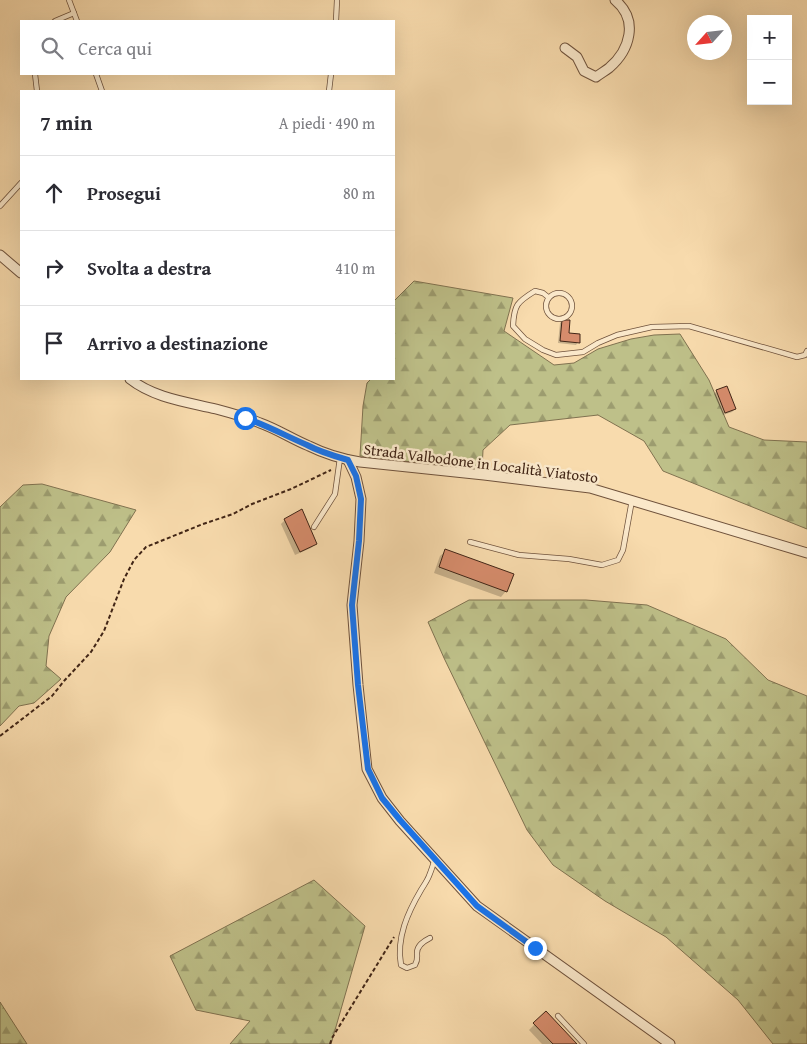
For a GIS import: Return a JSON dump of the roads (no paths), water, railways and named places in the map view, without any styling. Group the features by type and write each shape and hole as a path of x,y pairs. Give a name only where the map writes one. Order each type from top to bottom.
{"street":[{"path":"565,48 577,57 584,71 596,77 609,68 627,46 630,31 628,18 623,7 615,0"},
{"path":"0,255 20,272"},
{"name":"Strada Valbodone in Località Viatosto","path":"132,380 148,390 166,397 263,424 343,460 590,488 807,553"},
{"path":"343,460 356,476 361,499 359,541 352,605 358,685 368,769 382,798 477,906 670,1044"}],"lane":[{"path":"69,0 76,20"},
{"path":"336,20 338,0"},
{"path":"57,20 74,13"},
{"path":"35,75 37,90"},
{"path":"96,75 102,90"},
{"path":"330,90 331,75"},
{"path":"0,206 20,184"},
{"path":"548,297 543,293 535,291 521,299 514,311 513,326 525,339 543,350 556,355 584,352 598,343 618,335 652,327 689,326 797,357 805,355 807,351"},
{"path":"556,292 565,293 572,300 572,310 566,317 557,319 549,315 545,306 548,297 556,292"},
{"path":"314,527 334,494 343,460"},
{"path":"470,542 520,555 569,559 602,565 618,560 623,550 632,500"},
{"path":"430,938 423,941 419,947 417,952 418,960 415,965 407,968 401,965 399,956 400,941 408,914 429,876 435,859"},
{"path":"558,1016 584,1044"}]}
